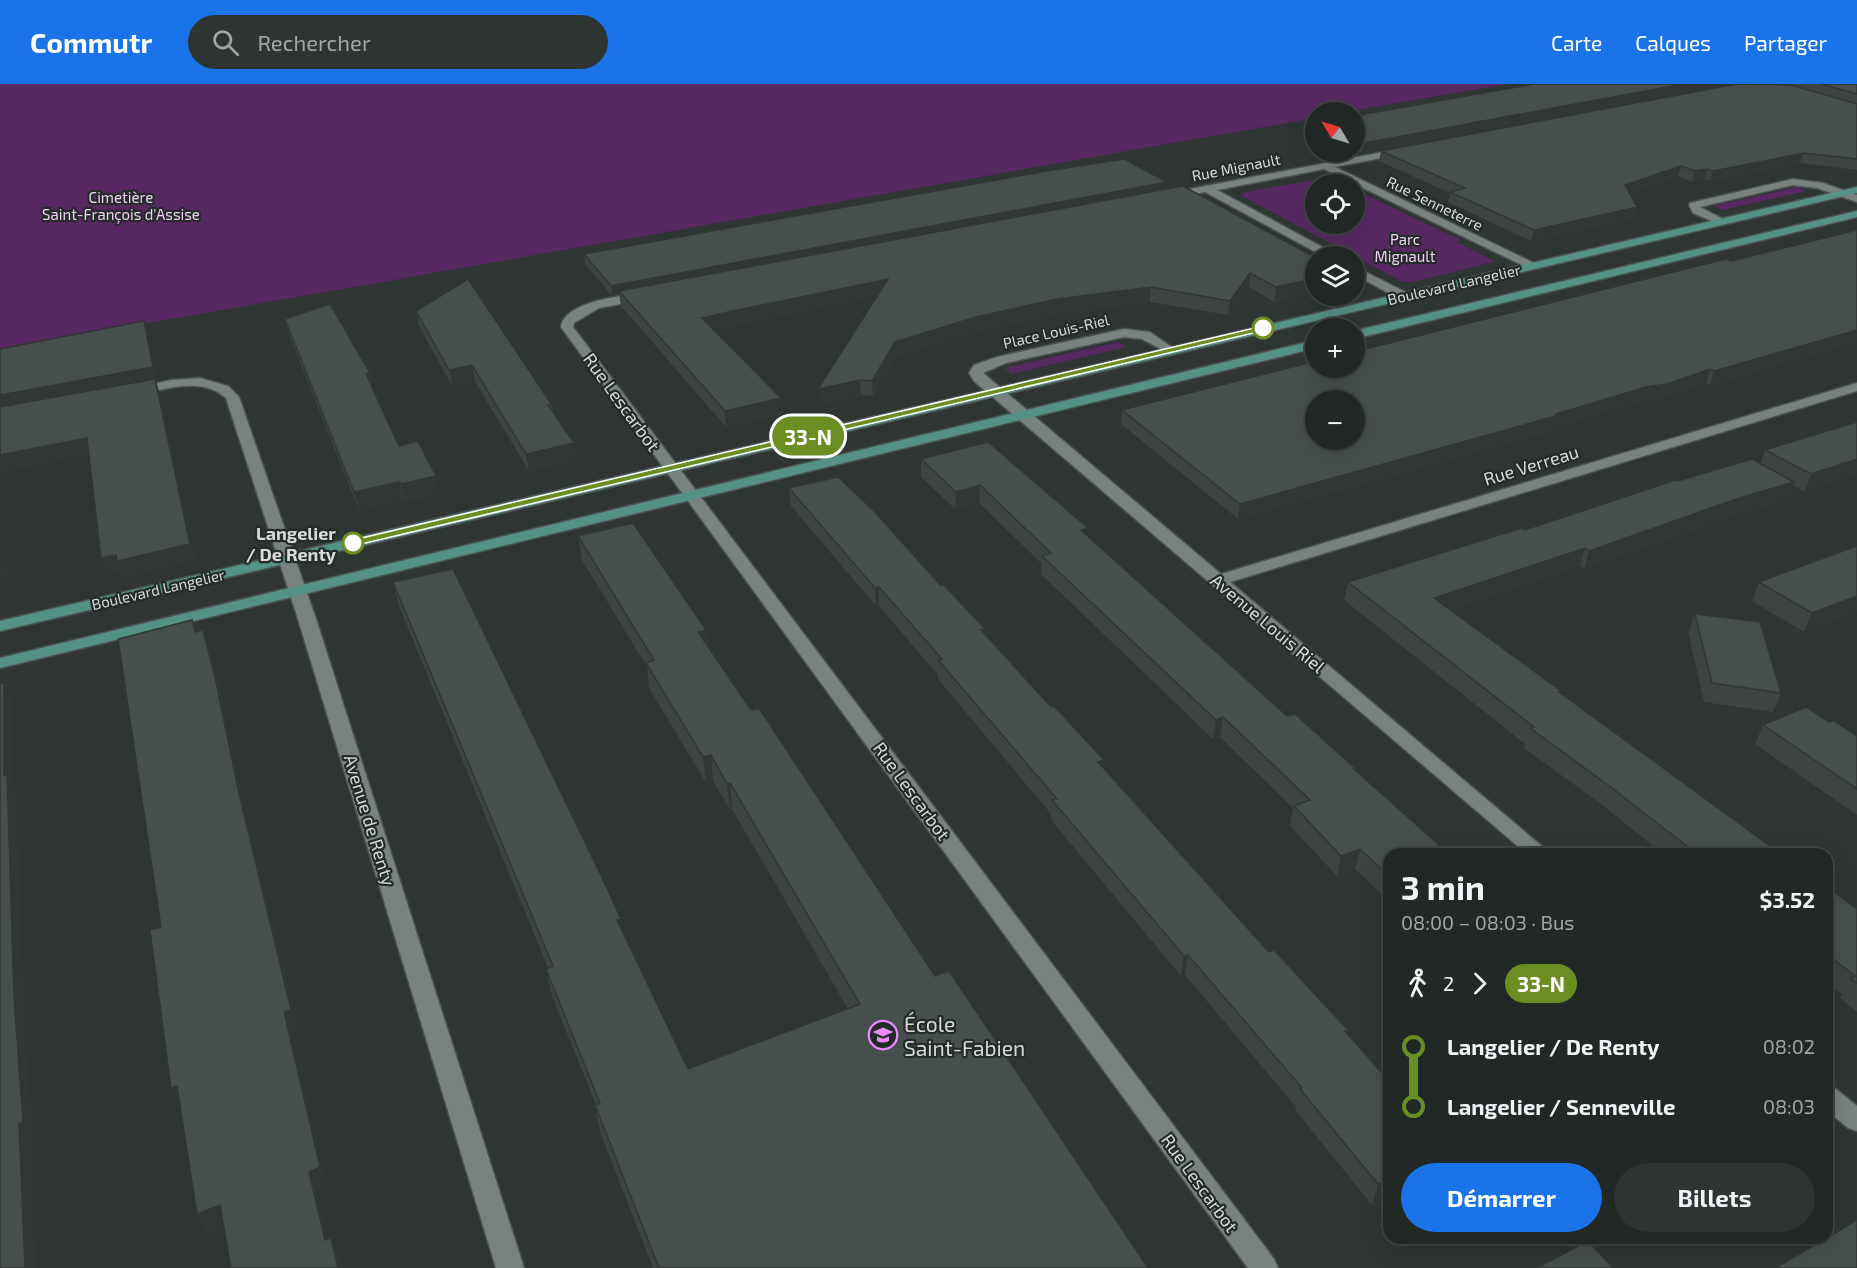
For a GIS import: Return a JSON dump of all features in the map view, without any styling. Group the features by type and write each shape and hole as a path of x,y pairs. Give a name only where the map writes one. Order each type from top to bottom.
{"main road":[{"name":"Boulevard Langelier","path":"0,626 1857,190"},
{"name":"Boulevard Langelier","path":"1365,332 1857,214"},
{"name":"Boulevard Langelier","path":"0,663 1305,347"}],"street":[{"name":"Rue Mignault","path":"1160,198 1411,150"},
{"name":"Rue Senneterre","path":"1325,166 1532,266"},
{"path":"1721,222 1697,211 1694,205 1793,182 1810,183 1857,199"},
{"path":"1207,189 1312,246"},
{"path":"1365,275 1404,296"},
{"name":"Rue Lescarbot","path":"657,293 596,305 573,315 567,327 1264,1268"},
{"name":"Place Louis-Riel","path":"995,392 976,373 980,368 1002,360 1124,333 1145,335 1170,350"},
{"name":"Avenue de Renty","path":"125,394 186,383 211,383 221,386 232,397 297,592 510,1268"},
{"name":"Rue Verreau","path":"1217,580 1857,387"},
{"name":"Avenue Louis Riel","path":"995,392 1533,848"},
{"path":"1833,1101 1857,1121"}],"green space":[{"name":"Cimetière Saint-François d'Assise","path":"0,84 1508,84 1365,109 1365,102 1305,102 1305,120 0,349"},
{"name":"Parc Mignault","path":"1305,181 1305,230 1242,196 1246,192"},
{"path":"1797,187 1806,191 1723,210 1714,206"},
{"name":"Parc Mignault","path":"1365,195 1461,240 1456,242 1493,262 1412,282 1401,281 1365,262 1365,246 1336,246 1313,234 1365,234"},
{"path":"1118,342 1126,347 1012,374 1004,368"}],"building":[{"path":"1535,84 1683,84 1365,143 1365,114"},
{"path":"1737,84 1791,85 1857,104 1857,159 1804,153 1713,171 1707,169 1695,171 1681,166 1625,185 1637,207 1534,230 1450,192 1465,188 1381,151"},
{"path":"1821,84 1857,84 1857,94"},
{"path":"1124,159 1167,182 611,286 584,254 1047,171"},
{"path":"1183,186 1305,252 1305,280 1276,287 1250,273 1230,301 1151,287 1057,299 976,317 895,342 872,381 860,380 818,389 888,279 702,318 781,398 725,411 619,291"},
{"path":"1857,230 1857,330 1714,371 1710,369 1667,384 1646,387 1556,414 1559,415 1240,504 1122,410 1305,364 1305,378 1365,378 1365,349 1726,259 1731,261"},
{"path":"468,279 552,405 548,405 574,443 526,454 472,365 449,370 416,311"},
{"path":"330,304 370,373 366,374 399,446 418,441 436,476 354,492 285,319"},
{"path":"144,321 153,367 0,395 0,349"},
{"path":"155,379 190,544 117,561 116,555 101,558 87,438 0,455 0,407"},
{"path":"1857,422 1857,459 1811,474 1765,450"},
{"path":"988,442 1088,528 1081,530 1287,716 1295,714 1442,848 1383,848 1383,870 1360,849 1341,856 1294,806 1310,800 1223,717 1216,720 1042,556 1051,553 980,485 956,492 921,459"},
{"path":"1752,459 1794,482 1739,498 1589,551 1585,548 1434,598 1773,848 1689,848 1530,728 1534,727 1348,582 1522,528 1525,530"},
{"path":"838,477 874,511 941,586 944,585 985,629 981,630 1051,707 1054,706 1104,760 1098,762 1269,952 1274,950 1348,1030 1345,1031 1383,1074 1383,1182 1378,1184 1300,1089 1302,1088 1188,955 1184,956 1052,800 1057,799 938,660 942,659 879,587 875,588 789,488"},
{"path":"633,523 706,630 698,632 751,710 759,708 935,976 949,971 1148,1268 659,1268 595,1105 600,1103 546,969 553,966 393,582 453,569 605,884 621,919 617,920 688,1069 860,1004 730,783 727,784 711,755 703,757 646,663 654,660 578,536"},
{"path":"1857,546 1857,596 1812,613 1759,582"},
{"path":"1695,614 1760,622 1781,693 1712,683"},
{"path":"192,620 195,632 203,630 215,677 238,789 291,1010 284,1012 320,1167 309,1172 325,1240 331,1238 338,1268 231,1268 220,1205 197,1214 177,1086 171,1088 150,930 161,927 118,639"},
{"path":"4,683 4,775 7,774 14,997 23,1122 19,1124 25,1268 0,1268 0,684"},
{"path":"1806,707 1857,736 1857,789 1763,725"},
{"path":"1833,891 1857,909 1857,983 1850,978 1855,976 1833,959"},
{"path":"1857,1220 1857,1268 1775,1268 1817,1244 1833,1244 1833,1234"},
{"path":"1582,1244 1591,1244 1613,1268 1537,1268"}],"bus line":[{"name":"33-N","path":"353,543 1263,328"}],"place":[{"name":"Langelier / De Renty","path":"353,543"},
{"name":"École Saint-Fabien","path":"883,1035"}]}
